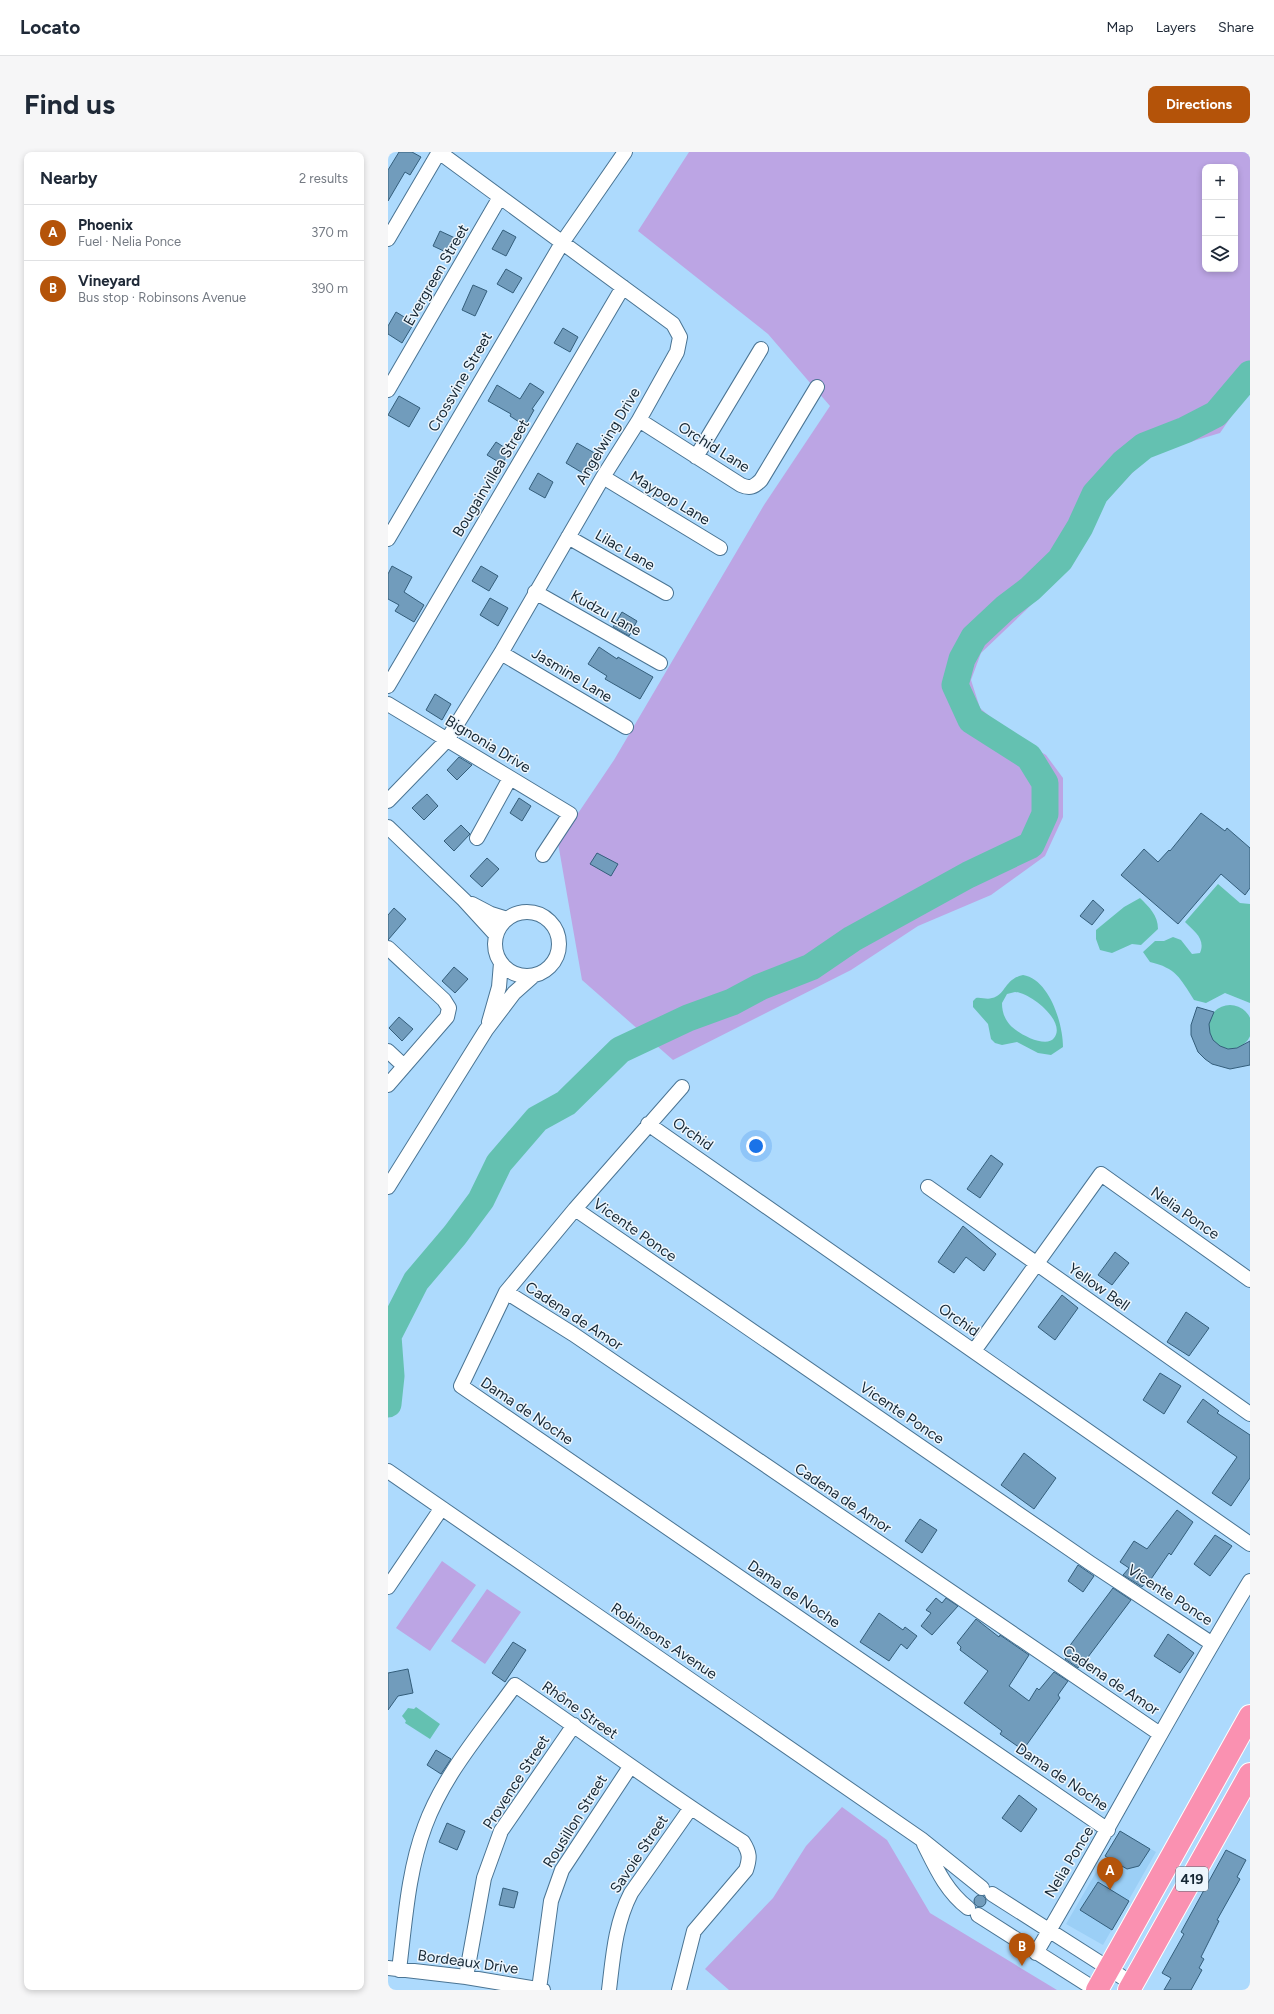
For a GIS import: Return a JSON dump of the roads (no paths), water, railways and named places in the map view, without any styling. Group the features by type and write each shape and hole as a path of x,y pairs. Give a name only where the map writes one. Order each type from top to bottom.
{"highway":[{"name":"419","path":"1096,1990 1250,1716"},
{"name":"419","path":"1131,1987 1250,1774"}],"street":[{"name":"Angelwing Drive","path":"388,801 448,740 603,477 639,420 677,352 680,337 673,324 439,152"},
{"path":"388,239 439,152"},
{"name":"Crossvine Street","path":"388,539 562,243 625,152"},
{"name":"Evergreen Street","path":"388,390 500,197"},
{"name":"Bougainvillea Street","path":"388,686 623,288"},
{"path":"696,457 761,349"},
{"name":"Orchid Lane","path":"639,420 741,485 747,487 756,484 817,387"},
{"name":"Maypop Lane","path":"603,477 720,548"},
{"name":"Lilac Lane","path":"568,537 666,593"},
{"name":"Kudzu Lane","path":"535,592 660,663"},
{"name":"Jasmine Lane","path":"501,652 626,727"},
{"name":"Bignonia Drive","path":"388,704 570,814 543,855"},
{"path":"477,838 510,778"},
{"path":"388,827 464,900 496,935"},
{"path":"464,900 491,914 507,919"},
{"path":"486,1030 499,987 501,963 495,945 496,935 500,926 507,919 517,914 527,912 538,914 547,919 555,927 559,937 560,948 557,958 551,967 542,973 532,976 515,974 501,963"},
{"path":"388,948 444,1000 449,1008 447,1017 388,1085"},
{"path":"388,1187 486,1030 514,993 532,976"},
{"path":"388,1051 404,1066"},
{"path":"506,1292 575,1209 682,1087"},
{"name":"Orchid","path":"648,1124 1250,1544"},
{"name":"Nelia Ponce","path":"1036,1264 1101,1174 1250,1280"},
{"name":"Yellow Bell","path":"928,1188 1250,1414"},
{"name":"Vicente Ponce","path":"575,1209 1090,1563 1211,1643"},
{"path":"974,1351 1036,1264"},
{"name":"Dama de Noche","path":"506,1292 461,1386 1108,1830"},
{"name":"Cadena de Amor","path":"506,1292 572,1334 1160,1734"},
{"name":"Robinsons Avenue","path":"388,1471 921,1839 987,1891 1109,1968 1131,1987"},
{"path":"388,1587 441,1509"},
{"name":"Nelia Ponce","path":"1036,1953 1108,1830 1211,1643 1250,1581"},
{"name":"Rhône Street","path":"393,1969 412,1877 425,1826 436,1801 452,1774 515,1685 574,1725 690,1809 743,1842 749,1852 749,1861 746,1870 694,1931 679,1990"},
{"name":"Provence Street","path":"466,1977 484,1878 501,1831 574,1725"},
{"name":"Rousillon Street","path":"541,1990 551,1900 562,1870 630,1767"},
{"name":"Savoie Street","path":"609,1990 617,1930 624,1906 690,1809"},
{"name":"Robinsons Avenue","path":"921,1839 945,1885 957,1899 1036,1953 1096,1990"},
{"name":"Bordeaux Drive","path":"393,1969 466,1977 541,1990"}],"waterway":[{"path":"388,1404 391,1376 388,1336 416,1281 455,1235 481,1200 499,1163 537,1119 566,1103 620,1050 688,1018 732,1002 760,987 811,967 852,939 968,875 1031,845 1045,814 1045,783 1029,757 971,720 955,685 962,659 974,637 1005,608 1030,589 1060,560 1080,527 1095,494 1123,463 1144,446 1185,430 1216,414 1250,374"}],"place":[{"name":"Phoenix","path":"1110,1890"},
{"name":"Vineyard","path":"1022,1966"}]}
